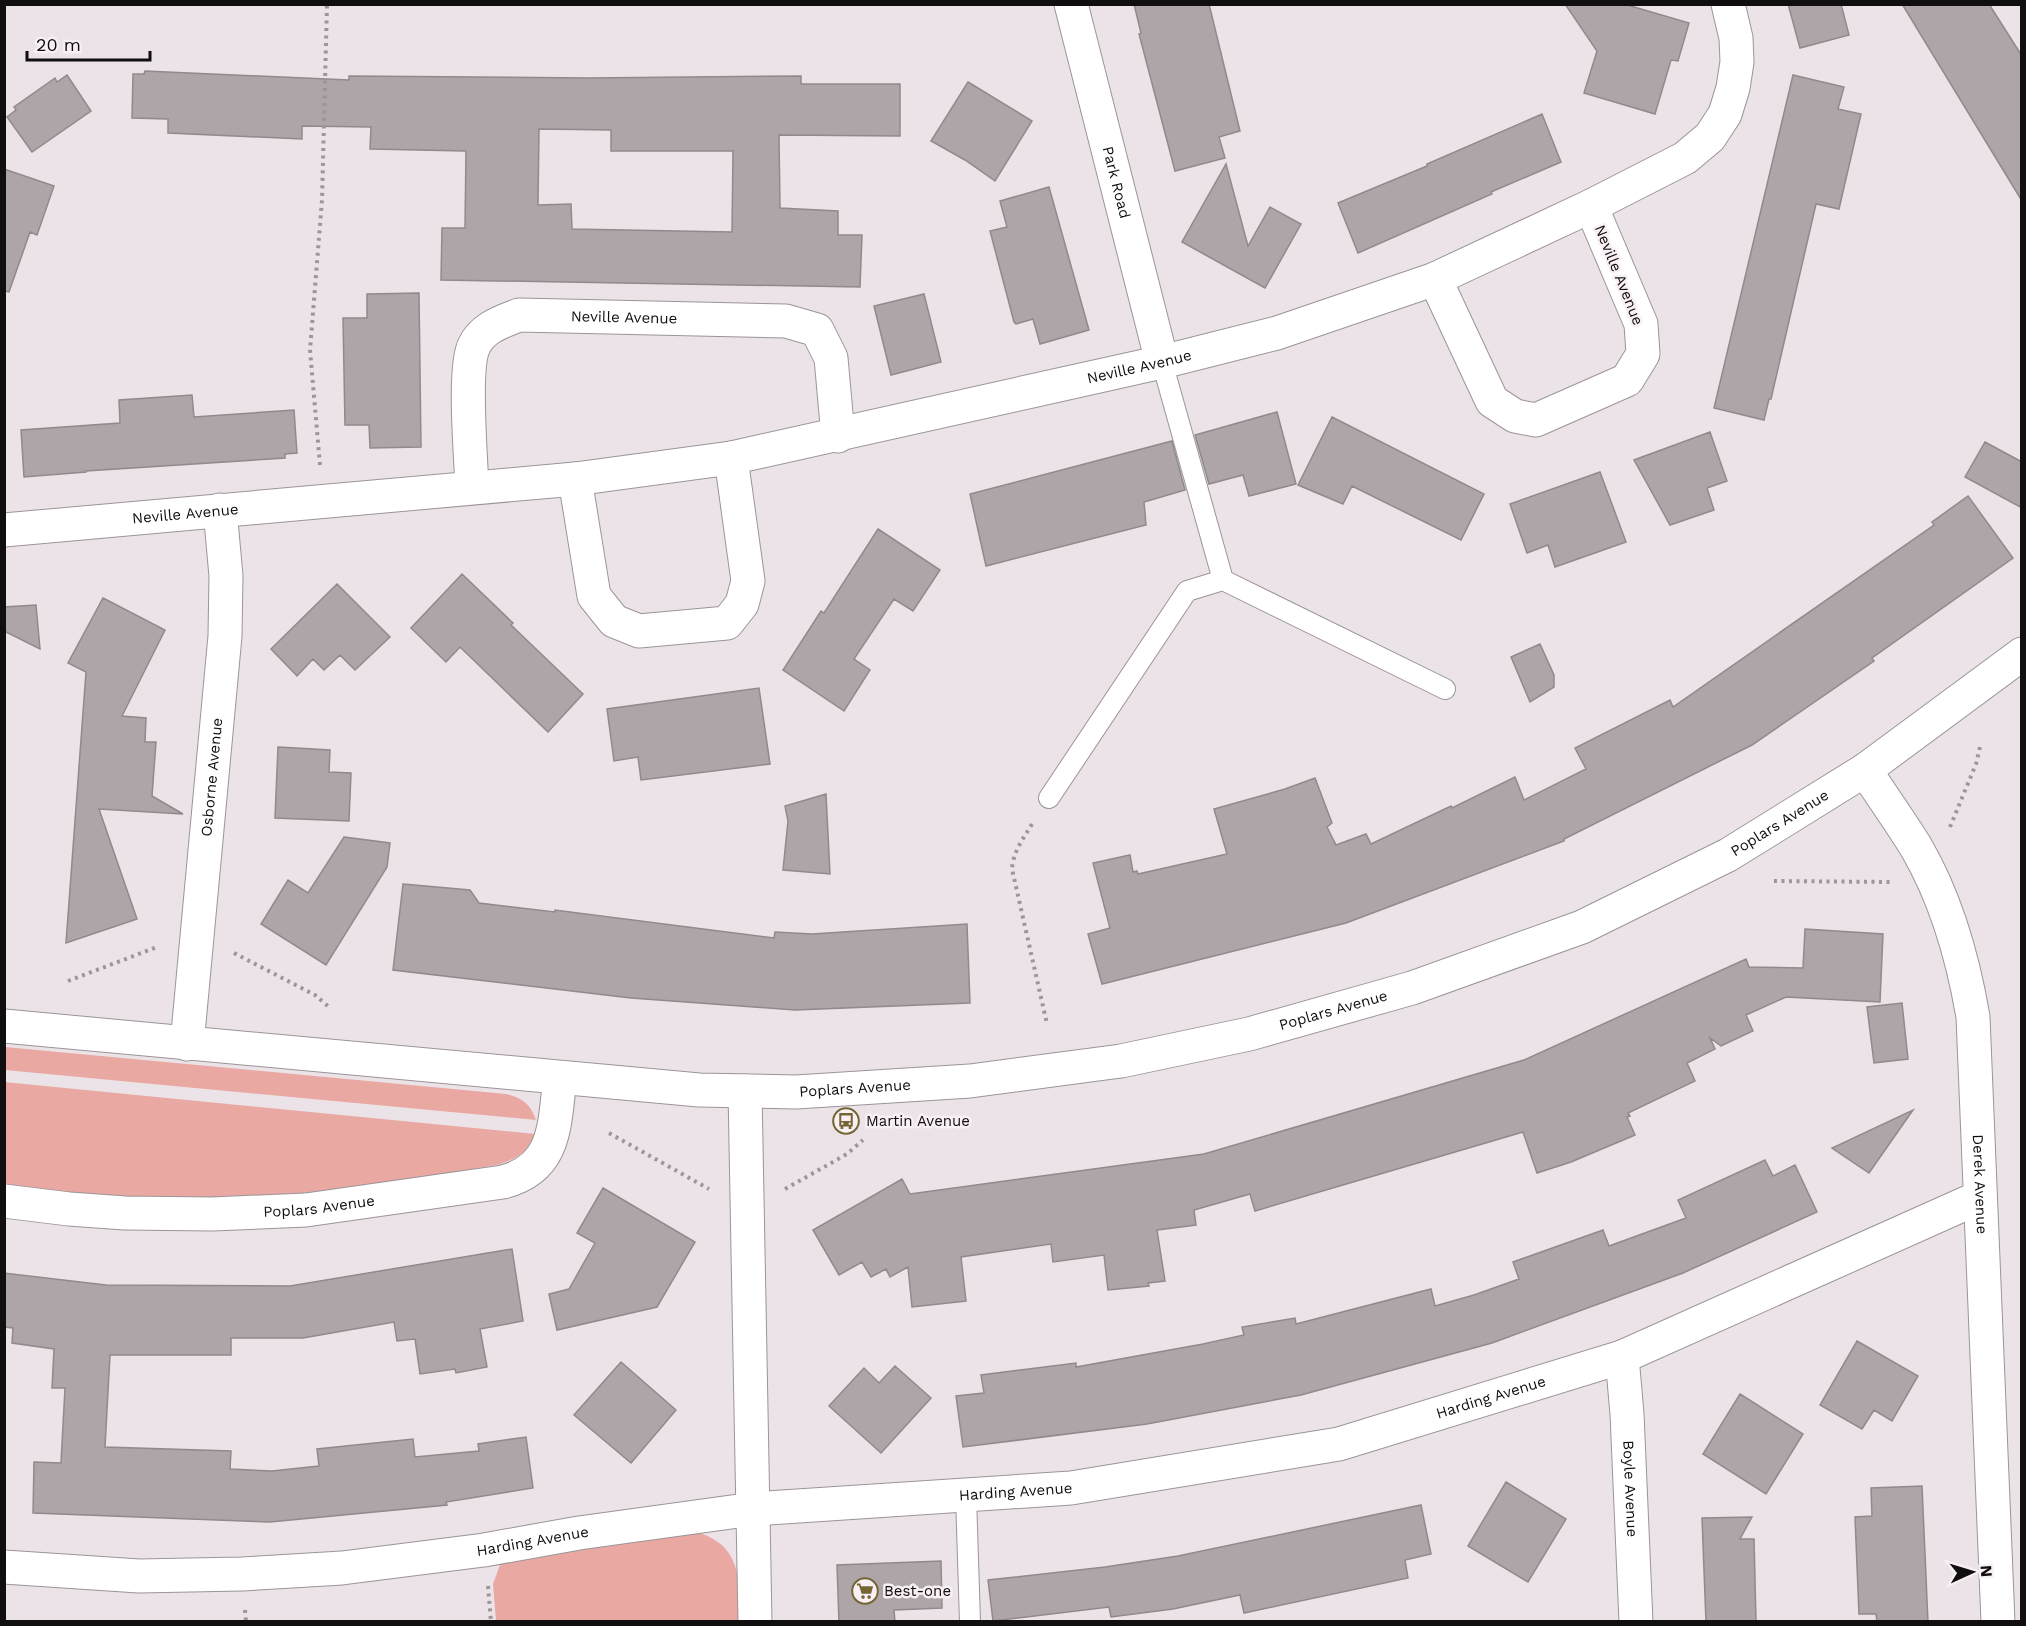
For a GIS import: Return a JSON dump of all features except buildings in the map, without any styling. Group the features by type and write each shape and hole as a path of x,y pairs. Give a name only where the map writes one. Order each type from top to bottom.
{"street":[{"name":"Park Road","path":"1071,4 1162,362"},
{"name":"Neville Avenue","path":"4,530 575,479 731,458 1162,362 1277,333 1435,279 1591,206 1685,158 1710,136 1725,114 1733,88 1737,62 1736,38 1728,4"},
{"name":"Neville Avenue","path":"1435,279 1492,401 1515,416 1536,420 1627,381 1643,354 1641,324 1591,206"},
{"name":"Neville Avenue","path":"472,487 469,372 473,347 490,327 519,315 786,321 817,330 831,358 838,436"},
{"path":"575,479 594,597 614,621 639,631 727,623 742,604 748,581 731,458"},
{"name":"Osborne Avenue","path":"187,1044 225,636 226,576 220,510"},
{"name":"Poplars Avenue","path":"4,1026 699,1090 796,1092 970,1081 1121,1061 1249,1034 1402,991 1582,927 1728,855 1865,770 2022,654"},
{"name":"Derek Avenue","path":"1865,770 1916,848 1935,885 1950,921 1966,974 1973,1017 1998,1622"},
{"name":"Poplars Avenue","path":"4,1201 125,1213 212,1214 306,1210 503,1182 532,1170 541,1160 554,1128 560,1078"},
{"path":"745,1091 755,1622"},
{"name":"Harding Avenue","path":"4,1567 139,1576 242,1574 342,1568 484,1550 579,1533 753,1509 1071,1488 1339,1444 1622,1358 1980,1197"},
{"name":"Boyle Avenue","path":"1622,1358 1627,1414 1636,1622"}],"lane":[{"path":"1162,362 1223,580"},
{"path":"1049,798 1187,591 1223,580 1445,689"},
{"path":"966,1496 970,1622"}],"path":[{"path":"323,502 310,350 322,200 327,4"},
{"path":"1949,828 1976,764 1980,747"},
{"path":"1047,1024 1012,870 1017,849 1049,798"},
{"path":"1774,881 1898,882"},
{"path":"68,981 165,944"},
{"path":"227,949 315,995 329,1007"},
{"path":"609,1132 712,1191"},
{"path":"779,1193 847,1154 863,1140"}],"shaded area":[{"path":"5,1047 506,1094 525,1102 536,1120 5,1070"},
{"path":"4,1082 535,1134 525,1151 497,1165 345,1190 214,1199 81,1195 5,1185"},
{"path":"689,1530 719,1543 728,1552 738,1576 741,1621 496,1621 493,1584 501,1562"}],"place":[{"name":"Martin Avenue","path":"846,1121"},
{"name":"Best-one","path":"865,1591"}]}
